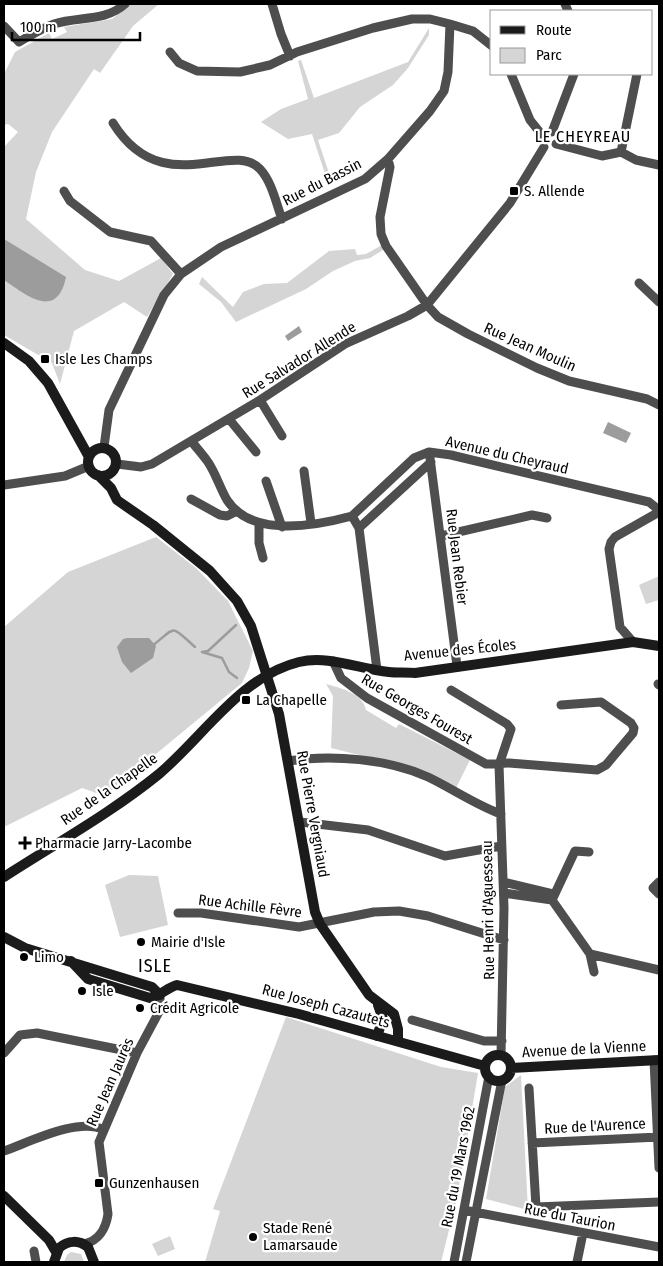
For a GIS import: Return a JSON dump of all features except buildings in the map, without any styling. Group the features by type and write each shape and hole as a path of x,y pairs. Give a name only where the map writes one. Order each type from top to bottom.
{"street":[{"path":"4,26 19,42 54,24 104,16 125,4"},
{"path":"272,4 290,56"},
{"path":"170,52 179,63 197,71 240,72 270,65 290,56 373,28 412,19 430,20 473,31 490,44"},
{"name":"Rue du Bassin","path":"94,455 109,410 164,295 182,274 221,247 365,179 388,158 430,112 444,91 448,72 450,24"},
{"path":"511,75 530,120 542,135"},
{"path":"552,132 574,75"},
{"path":"620,152 637,75"},
{"path":"113,123 135,150 154,161 175,166 239,160 250,162 260,169 268,182 282,219"},
{"path":"542,135 552,132"},
{"path":"542,135 540,139 544,147 551,148 558,140 552,132"},
{"path":"556,144 602,156 620,152 636,160 659,165"},
{"name":"Rue Salvador Allende","path":"114,469 152,464 260,400 345,344 408,316 427,305 510,204 544,147"},
{"name":"Rue Jean Moulin","path":"388,158 390,167 380,217 382,234 386,246 427,305 438,317 537,368 569,381 659,403"},
{"path":"64,191 70,201 110,232 151,241 182,274"},
{"path":"639,283 659,302"},
{"path":"4,343 41,374 82,442 94,455"},
{"path":"260,400 282,436"},
{"path":"229,419 256,452"},
{"path":"191,441 208,462 228,501 236,511 259,524 282,526 352,516 359,528 377,670"},
{"path":"4,485 65,476 94,455 113,452 114,469 111,488"},
{"name":"Rue Pierre Vergniaud","path":"94,455 98,475 111,488 117,500 154,525 210,571 237,601 251,626 279,714 315,912 320,924 340,954 378,1005"},
{"name":"Avenue du Cheyraud","path":"352,516 414,458 451,455 649,502 659,511"},
{"name":"Avenue du Cheyraud","path":"359,528 430,457"},
{"name":"Rue Jean Rebier","path":"430,457 457,666"},
{"path":"98,475 114,469"},
{"path":"304,471 311,523"},
{"path":"266,481 282,526"},
{"path":"191,499 220,515 227,516 236,511"},
{"path":"633,642 620,627 609,548 610,542 659,511"},
{"path":"441,536 532,515 547,518"},
{"path":"259,524 259,543 263,558"},
{"name":"Avenue des Écoles","path":"267,674 302,662 333,661 377,670 415,672 633,642 659,646"},
{"name":"Rue Georges Fourest","path":"333,661 341,678 367,698 486,764 499,765 509,763 597,770 606,765 633,733 634,728 631,723 602,702 561,705"},
{"name":"Rue de la Chapelle","path":"4,877 111,809 159,774 246,689 267,674"},
{"path":"450,690 507,724 511,729 499,765"},
{"path":"288,761 309,758 372,761 426,776 501,814"},
{"name":"Rue Henri d'Aguesseau","path":"499,765 500,846 504,893 501,1055"},
{"path":"300,822 368,830 445,856 456,856 500,846"},
{"path":"552,897 575,851 589,852"},
{"path":"503,882 552,897 590,954 594,972"},
{"path":"659,882 653,888 659,894"},
{"path":"504,893 552,897"},
{"name":"Rue Achille Fèvre","path":"178,913 201,913 299,927 365,913 399,912 428,916 504,940"},
{"name":"Rue Joseph Cazautets","path":"4,937 15,944 71,961 88,979 150,998 160,995 167,988 177,985 298,1014 398,1041 487,1071"},
{"path":"590,954 659,970"},
{"name":"Rue Jean Jaurès","path":"88,1248 106,1224 108,1214 99,1142 137,1053 160,1010 160,995"},
{"path":"377,1036 383,1019 378,1005"},
{"path":"378,1005 394,1014 398,1029 398,1041"},
{"path":"412,1020 484,1041 502,1041"},
{"path":"4,1053 20,1035 37,1032 137,1053"},
{"path":"501,1055 506,1057 511,1068 506,1078 495,1081 487,1071 491,1057 501,1055"},
{"path":"657,1060 659,1168"},
{"name":"Avenue de la Vienne","path":"511,1068 657,1060"},
{"name":"Rue du 19 Mars 1962","path":"454,1262 487,1071"},
{"path":"466,1262 502,1080"},
{"path":"529,1088 536,1207 659,1202"},
{"path":"4,1151 70,1128 86,1125 104,1130"},
{"name":"Rue de l'Aurence","path":"532,1143 658,1137"},
{"path":"4,1196 49,1240 55,1257"},
{"name":"Rue du Taurion","path":"464,1210 659,1247"},
{"path":"577,1262 583,1232"},
{"path":"49,1240 65,1244 71,1242 88,1248 94,1262"},
{"path":"55,1257 65,1244"},
{"path":"34,1251 36,1262"}],"green space":[{"path":"130,4 159,4 133,26 100,73 94,69 52,132 36,172 26,219 85,270 119,281 161,258 173,274 147,317 124,302 74,331 60,384 52,363 4,335 4,147 18,132 8,124 4,125 4,74 15,52 49,33 52,39 67,32 64,27 112,19"},
{"path":"429,28 429,35 408,68 393,85 360,107 339,133 318,140 332,182 328,183 312,134 288,139 261,122 281,109 308,99 298,61 301,60 314,98 408,62"},
{"path":"382,245 383,250 370,258 355,261 333,271 306,289 236,322 221,302 199,284 202,277 233,307 243,292 264,284 287,283 329,251 355,249 357,255 366,254"},
{"path":"156,537 196,568 228,601 253,651 249,668 242,683 105,796 82,788 4,827 4,627 68,572"},
{"path":"659,576 659,600 646,604 639,585"},
{"path":"326,684 356,695 364,704 366,710 396,728 399,724 470,760 456,788 416,769 331,748 333,696"},
{"path":"129,875 158,876 168,925 120,937 105,885"},
{"path":"286,1017 441,1067 478,1073 457,1198 441,1262 205,1262 220,1211 213,1209"},
{"path":"521,1075 528,1210 486,1199 505,1087"},
{"path":"170,1236 175,1249 158,1256 152,1244"},
{"path":"71,1252 81,1254 84,1262 64,1262 67,1255"}],"shaded area":[{"path":"4,239 66,277 62,290 56,298 40,301 4,280"},
{"path":"299,326 302,332 288,341 285,336"},
{"path":"608,422 631,433 626,443 603,433"},
{"path":"149,638 156,646 153,658 131,673 122,662 117,647 123,639"}],"waterway":[{"path":"202,652 208,651 236,625"},
{"path":"152,646 170,631 174,630 195,647"},
{"path":"202,652 222,658 229,672 237,678"}],"place":[{"name":"S. Allende","path":"514,191"},
{"name":"Isle Les Champs","path":"45,359"},
{"name":"La Chapelle","path":"246,700"},
{"name":"Pharmacie Jarry-Lacombe","path":"25,843"},
{"name":"Mairie d'Isle","path":"141,942"},
{"name":"Limo","path":"24,957"},
{"name":"Isle","path":"82,991"},
{"name":"Crédit Agricole","path":"140,1008"},
{"name":"Gunzenhausen","path":"99,1183"},
{"name":"Stade René Lamarsaude","path":"253,1237"}],"district":[{"name":"LE CHEYREAU","path":"583,136"},
{"name":"ISLE","path":"155,966"}]}
